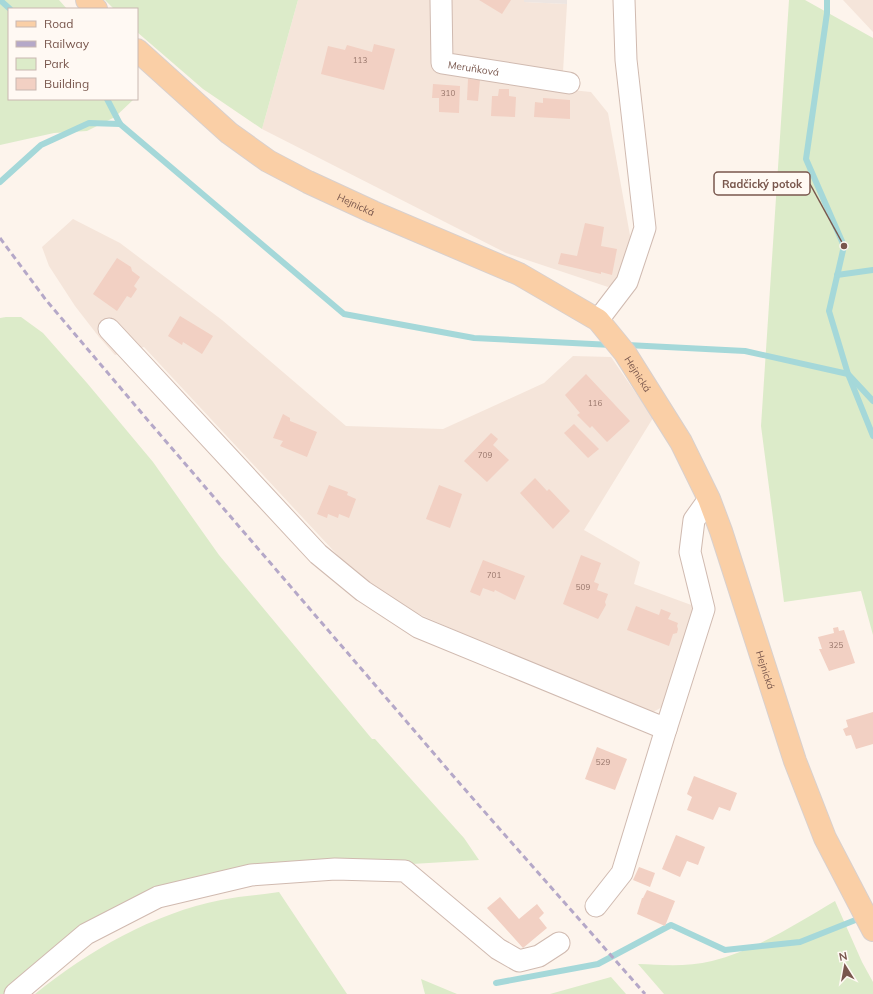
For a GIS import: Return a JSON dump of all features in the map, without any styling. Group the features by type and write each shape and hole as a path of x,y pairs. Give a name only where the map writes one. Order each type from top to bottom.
{"main road":[{"path":"87,0 95,8"},
{"name":"Hejnická","path":"138,51 156,70 229,133 268,161 308,182 373,212 520,274 598,320 625,352 681,442 709,499 721,531 795,762 825,838 873,930"}],"street":[{"name":"Meruňková","path":"440,0 442,64 569,83"},
{"path":"598,320 627,282 645,228 626,60 624,0"},
{"path":"109,329 318,554 363,591 418,627 666,729"},
{"path":"596,906 622,873 704,609 690,552 694,520 709,499"},
{"path":"15,994 86,934 158,897 252,875 335,869 406,871 498,949 519,961 539,956 560,943"}],"shaded area":[{"path":"298,0 524,0 524,2 567,4 562,89 591,92 608,113 631,241 622,278 608,287 506,253 262,129"},
{"path":"524,0 567,0 567,4 524,2"},
{"path":"843,0 873,0 873,32"},
{"path":"73,219 120,243 222,320 346,426 443,429 544,383 573,356 611,357 653,418 584,530 640,562 634,584 694,606 662,707 648,715 414,612 357,576 144,347 115,355 99,337 75,306 49,266 42,247"}],"green space":[{"path":"0,0 59,0 66,8 8,8 8,100 133,100 115,117 87,131 54,133 0,145"},
{"path":"105,0 298,0 262,129 203,89 138,33 138,8 113,8"},
{"path":"789,0 805,0 873,38 873,635 861,591 784,602 761,426"},
{"path":"21,317 43,333 87,383 153,462 219,555 372,739 375,739 464,838 479,860 395,865 148,897 8,994 0,994 0,318"},
{"path":"279,892 347,994 35,994 55,978 99,949 147,924 196,906 228,899"},
{"path":"835,901 862,962 873,982 873,994 664,994 638,964 694,964 712,961 728,956 775,936"},
{"path":"611,977 626,994 550,994"},
{"path":"421,979 457,994 425,994"}],"building":[{"path":"479,0 511,0 502,14"},
{"path":"374,44 395,49 384,90 321,74 328,46 345,50 347,45 372,52"},
{"path":"468,79 480,80 478,101 467,100"},
{"path":"433,84 460,86 459,113 439,112 439,98 432,98"},
{"path":"499,89 509,89 509,96 516,97 515,117 491,116 492,96 498,96"},
{"path":"543,98 570,100 570,119 534,117 535,102 543,103"},
{"path":"585,223 604,227 601,246 617,249 612,275 601,272 601,274 558,264 561,253 577,256"},
{"path":"117,258 131,267 132,271 140,277 134,286 137,289 131,298 127,296 117,311 93,294"},
{"path":"180,316 213,336 202,354 183,342 182,345 168,336"},
{"path":"586,374 630,421 607,442 592,426 590,428 577,415 580,413 565,395"},
{"path":"283,414 290,418 290,421 317,432 307,457 280,446 283,441 273,438"},
{"path":"574,424 599,449 588,458 564,433"},
{"path":"491,433 498,439 493,445 509,460 487,482 464,461"},
{"path":"535,478 547,491 549,489 570,511 553,529 520,493"},
{"path":"329,485 348,492 347,495 356,499 349,518 339,514 338,518 328,514 327,518 317,514"},
{"path":"439,485 462,494 450,528 426,519"},
{"path":"581,555 601,563 594,582 599,584 597,590 608,594 605,602 606,605 598,619 563,604"},
{"path":"483,560 525,576 515,600 495,590 494,592 483,588 480,596 470,592"},
{"path":"636,606 659,615 661,609 671,613 668,619 678,623 678,629 677,633 673,634 669,646 627,630"},
{"path":"838,627 839,631 844,630 855,663 829,671 819,649 822,649 818,637 834,633 833,628"},
{"path":"873,712 873,744 856,749 851,735 846,736 843,729 848,727 846,720"},
{"path":"597,747 627,759 615,790 585,779"},
{"path":"694,776 737,793 730,811 719,807 713,820 687,810 692,797 687,794"},
{"path":"676,835 705,847 698,865 687,861 680,877 662,869"},
{"path":"639,867 655,873 650,887 633,880"},
{"path":"647,890 675,901 665,926 637,914 642,898"},
{"path":"500,897 519,919 537,904 544,913 539,918 547,928 523,948 487,908"}],"waterway":[{"path":"0,0 9,8"},
{"path":"827,0 827,13 806,159 844,246 829,311 848,374 873,436"},
{"path":"108,100 120,124 344,314 474,338 612,345"},
{"path":"0,182 41,145 89,123 120,124"},
{"path":"837,275 873,270"},
{"path":"627,345 745,351 848,374 873,401"},
{"path":"496,983 598,964 671,925 725,950 800,942 863,917"}],"railway":[{"path":"0,238 46,300 151,424 461,785 645,994"}],"place":[{"name":"Radčický potok","path":"844,246"}]}
